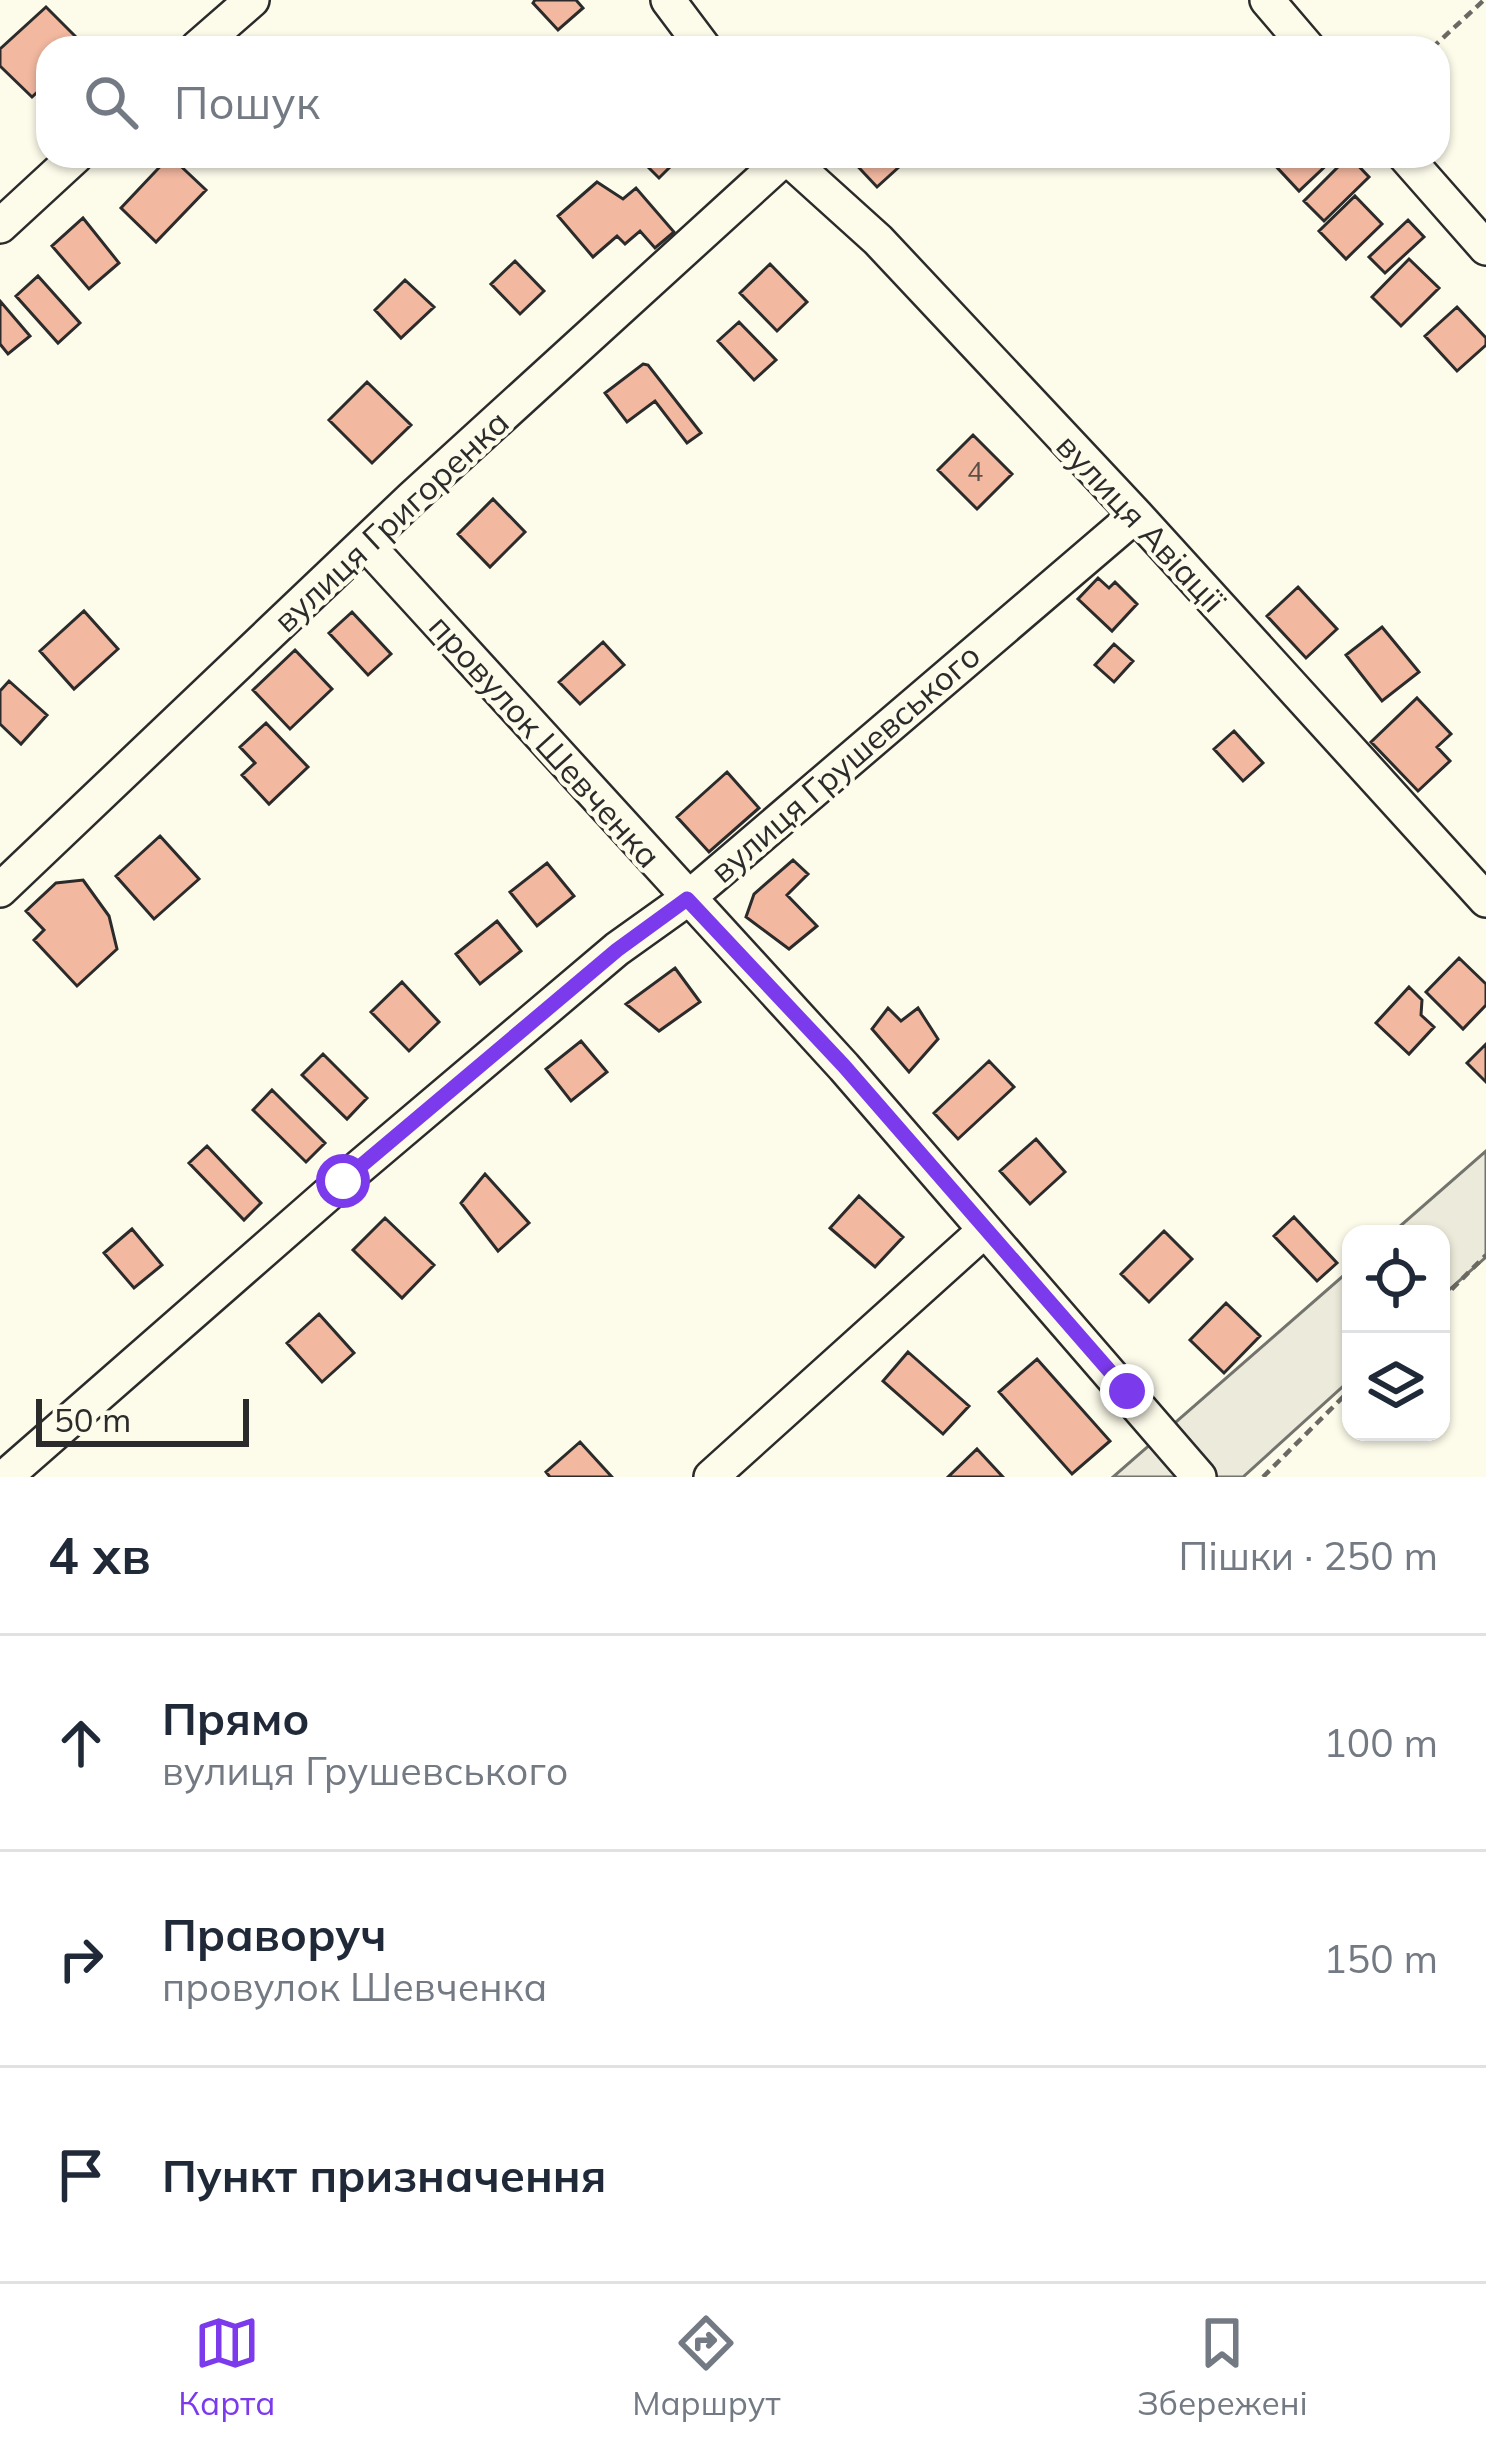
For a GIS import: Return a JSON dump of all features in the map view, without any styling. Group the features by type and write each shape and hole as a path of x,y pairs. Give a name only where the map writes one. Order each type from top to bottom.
{"street":[{"path":"211,36 252,0"},
{"path":"668,0 695,36"},
{"path":"1267,0 1298,36"},
{"path":"0,226 63,168"},
{"name":"вулиця Григоренка","path":"0,890 412,498 774,168"},
{"name":"вулиця Авіації","path":"798,168 878,240 1136,514 1486,901"},
{"path":"1416,168 1486,248"},
{"name":"вулиця Грушевського","path":"5,1477 343,1181 617,950 687,899 1136,514"},
{"name":"провулок Шевченка","path":"367,544 844,1066 1199,1477"},
{"path":"711,1477 985,1230"}],"path":[{"path":"1445,36 1484,0"},
{"path":"1450,1291 1486,1255"},
{"path":"1263,1477 1342,1398"}],"shaded area":[{"path":"1486,1151 1486,1257 1450,1289 1450,1225 1401,1225"},
{"path":"1342,1277 1342,1387 1243,1477 1113,1477"}],"building":[{"path":"535,0 576,0 583,8 558,30"},
{"path":"46,7 75,36 36,36 36,93 32,97 0,66 0,49"},
{"path":"159,168 183,168 206,190 156,242 121,208"},
{"path":"649,168 669,168 659,178"},
{"path":"859,168 898,168 877,187"},
{"path":"1278,168 1323,168 1299,191"},
{"path":"1337,168 1360,168 1369,177 1324,221 1304,201"},
{"path":"597,182 623,199 636,188 674,232 655,248 640,231 625,244 617,236 593,257 558,216"},
{"path":"1355,196 1382,224 1346,259 1319,231"},
{"path":"83,218 119,263 89,289 52,246"},
{"path":"1408,220 1424,237 1385,273 1369,257"},
{"path":"1409,259 1439,288 1401,326 1372,297"},
{"path":"515,261 544,291 520,314 491,284"},
{"path":"770,264 807,302 777,331 740,293"},
{"path":"38,276 80,323 58,343 16,296"},
{"path":"405,280 434,307 401,338 375,310"},
{"path":"0,301 30,336 8,354 0,344"},
{"path":"1457,307 1486,338 1486,345 1457,371 1425,336"},
{"path":"739,322 776,360 754,380 718,341"},
{"path":"643,364 701,433 687,443 655,401 627,422 605,393"},
{"path":"367,382 411,425 372,463 329,420"},
{"path":"973,435 1012,474 977,509 938,470"},
{"path":"493,499 525,532 490,567 458,534"},
{"path":"1098,578 1109,588 1115,582 1137,604 1112,631 1078,599"},
{"path":"1298,587 1337,629 1306,658 1267,616"},
{"path":"84,611 118,649 74,689 40,651"},
{"path":"352,612 391,654 368,675 329,633"},
{"path":"1382,627 1419,672 1382,701 1346,655"},
{"path":"603,642 624,665 580,704 559,682"},
{"path":"1114,644 1133,661 1114,682 1095,665"},
{"path":"295,650 332,689 290,729 253,690"},
{"path":"9,681 47,715 21,744 0,724 0,691"},
{"path":"1417,698 1451,734 1437,747 1450,761 1418,791 1371,742"},
{"path":"266,723 308,767 269,804 242,775 255,763 240,747"},
{"path":"1234,731 1263,763 1243,781 1214,749"},
{"path":"727,772 759,808 709,852 677,817"},
{"path":"160,836 199,879 154,919 116,876"},
{"path":"793,860 808,874 787,895 817,926 789,949 746,917 754,894"},
{"path":"547,863 574,896 537,926 510,892"},
{"path":"83,880 109,916 117,949 77,986 34,940 44,930 26,911 56,883"},
{"path":"497,921 521,951 480,984 456,954"},
{"path":"1459,958 1486,984 1486,1005 1463,1029 1426,992"},
{"path":"675,968 700,1002 659,1031 626,1004"},
{"path":"402,982 439,1022 409,1051 371,1012"},
{"path":"1409,987 1422,1000 1421,1015 1434,1027 1409,1054 1376,1023"},
{"path":"888,1008 901,1021 918,1008 938,1039 909,1072 872,1029"},
{"path":"581,1041 607,1072 571,1101 546,1069"},
{"path":"1486,1044 1486,1082 1467,1063"},
{"path":"323,1054 367,1098 347,1119 302,1075"},
{"path":"989,1061 1014,1087 958,1139 934,1113"},
{"path":"272,1090 325,1143 306,1162 253,1110"},
{"path":"1036,1139 1065,1172 1030,1204 1000,1171"},
{"path":"207,1146 261,1203 244,1220 189,1163"},
{"path":"485,1174 529,1223 498,1251 461,1203"},
{"path":"859,1196 903,1237 875,1267 830,1228"},
{"path":"1294,1217 1337,1263 1317,1281 1274,1236"},
{"path":"385,1218 434,1265 402,1298 353,1250"},
{"path":"132,1229 162,1265 134,1288 104,1253"},
{"path":"1164,1231 1192,1259 1149,1302 1121,1274"},
{"path":"1226,1303 1260,1336 1224,1373 1190,1340"},
{"path":"319,1314 354,1353 322,1382 287,1343"},
{"path":"908,1352 969,1406 943,1434 883,1381"},
{"path":"1037,1359 1110,1441 1072,1474 999,1392"},
{"path":"580,1442 612,1477 550,1477 546,1472"},
{"path":"977,1449 1003,1477 948,1477"}],"route":[{"path":"343,1181 617,950 687,899 844,1066 1127,1391"}]}
